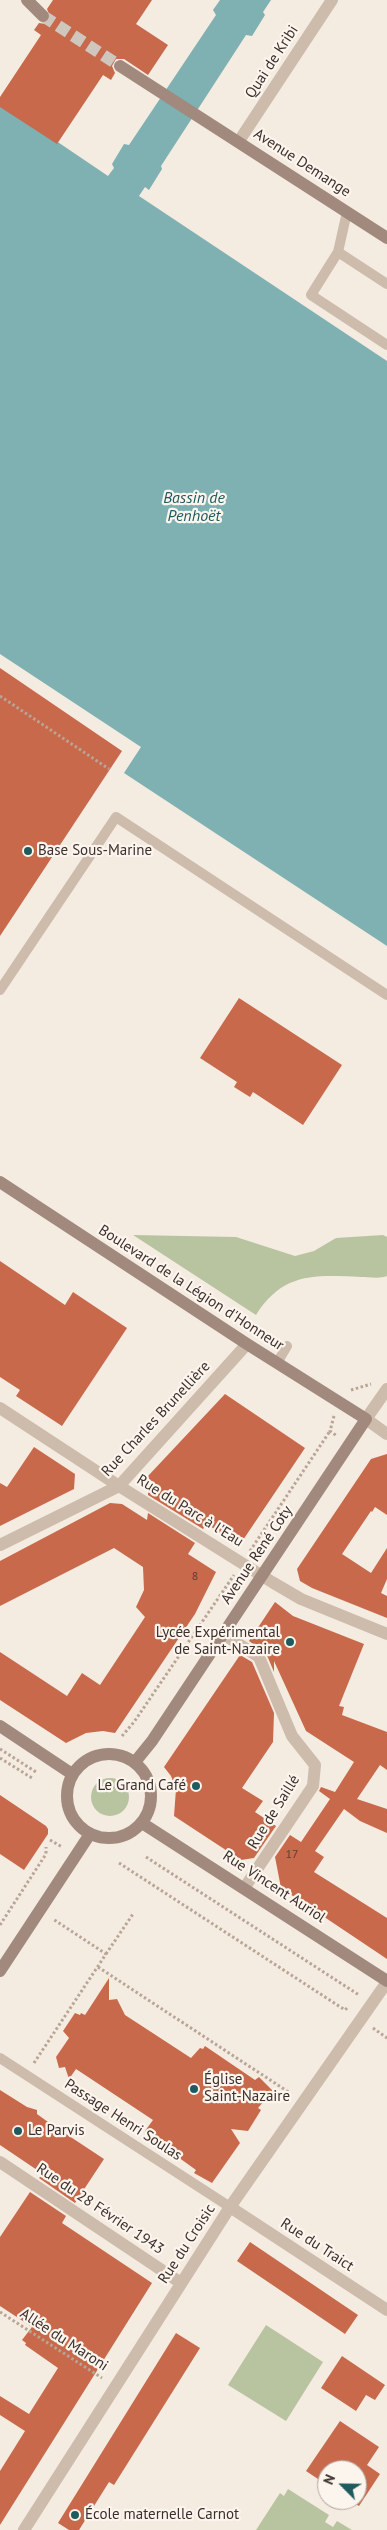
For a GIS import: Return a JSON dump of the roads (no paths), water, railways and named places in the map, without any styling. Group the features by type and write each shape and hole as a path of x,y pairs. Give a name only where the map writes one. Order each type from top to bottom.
{"main road":[{"path":"27,0 43,16"},
{"name":"Avenue Demange","path":"120,66 387,238"},
{"name":"Boulevard de la Légion d'Honneur","path":"0,1182 247,1344 366,1419"},
{"name":"Avenue René Coty","path":"135,1762 152,1741 366,1419"},
{"path":"0,1726 72,1774"},
{"path":"115,1754 135,1762 144,1772 150,1784 152,1798 149,1811 142,1823 132,1832 118,1838 104,1839 90,1834 77,1824 68,1808 68,1785 72,1774 82,1763 94,1756 115,1754"},
{"name":"Rue Vincent Auriol","path":"142,1823 245,1887 387,1981"},
{"path":"0,1971 90,1834"}],"street":[{"name":"Quai de Kribi","path":"239,141 332,0"},
{"name":"Rue Charles Brunellière","path":"0,1545 119,1486 247,1344"},
{"name":"Avenue René Coty","path":"366,1419 387,1389"},
{"name":"Rue du Parc à l'Eau","path":"0,1408 119,1486 301,1599 387,1634"},
{"path":"366,1419 387,1434"},
{"name":"Rue de Saillé","path":"223,1634 258,1657 292,1736 315,1766 312,1786 245,1887"},
{"name":"Rue du Croisic","path":"24,2530 230,2207 387,1981"},
{"name":"Rue du 28 Février 1943","path":"0,2162 181,2283"},
{"name":"Rue du Traict","path":"230,2207 387,2310"}],"lane":[{"path":"347,212 338,252 311,295 387,345"},
{"path":"338,252 387,284"},
{"path":"0,990 116,817 387,995"},
{"path":"277,1363 287,1346"},
{"name":"Passage Henri Soulas","path":"0,2058 230,2207"}],"water":[{"name":"Bassin de Penhoët","path":"220,0 271,0 263,12 265,15 252,36 246,35 161,166 162,169 149,190 145,187 139,196 387,361 387,946 124,773 141,747 0,654 0,103 108,176 114,168 112,164 124,144 129,145 216,15 213,10"}],"tunnel":[{"path":"43,16 120,66"}],"place":[{"name":"Base Sous-Marine","path":"28,851"},
{"name":"Lycée Expérimental de Saint-Nazaire","path":"290,1642"},
{"name":"Le Grand Café","path":"196,1786"},
{"name":"Église Saint-Nazaire","path":"194,2089"},
{"name":"Le Parvis","path":"18,2131"},
{"name":"École maternelle Carnot","path":"75,2515"}]}
